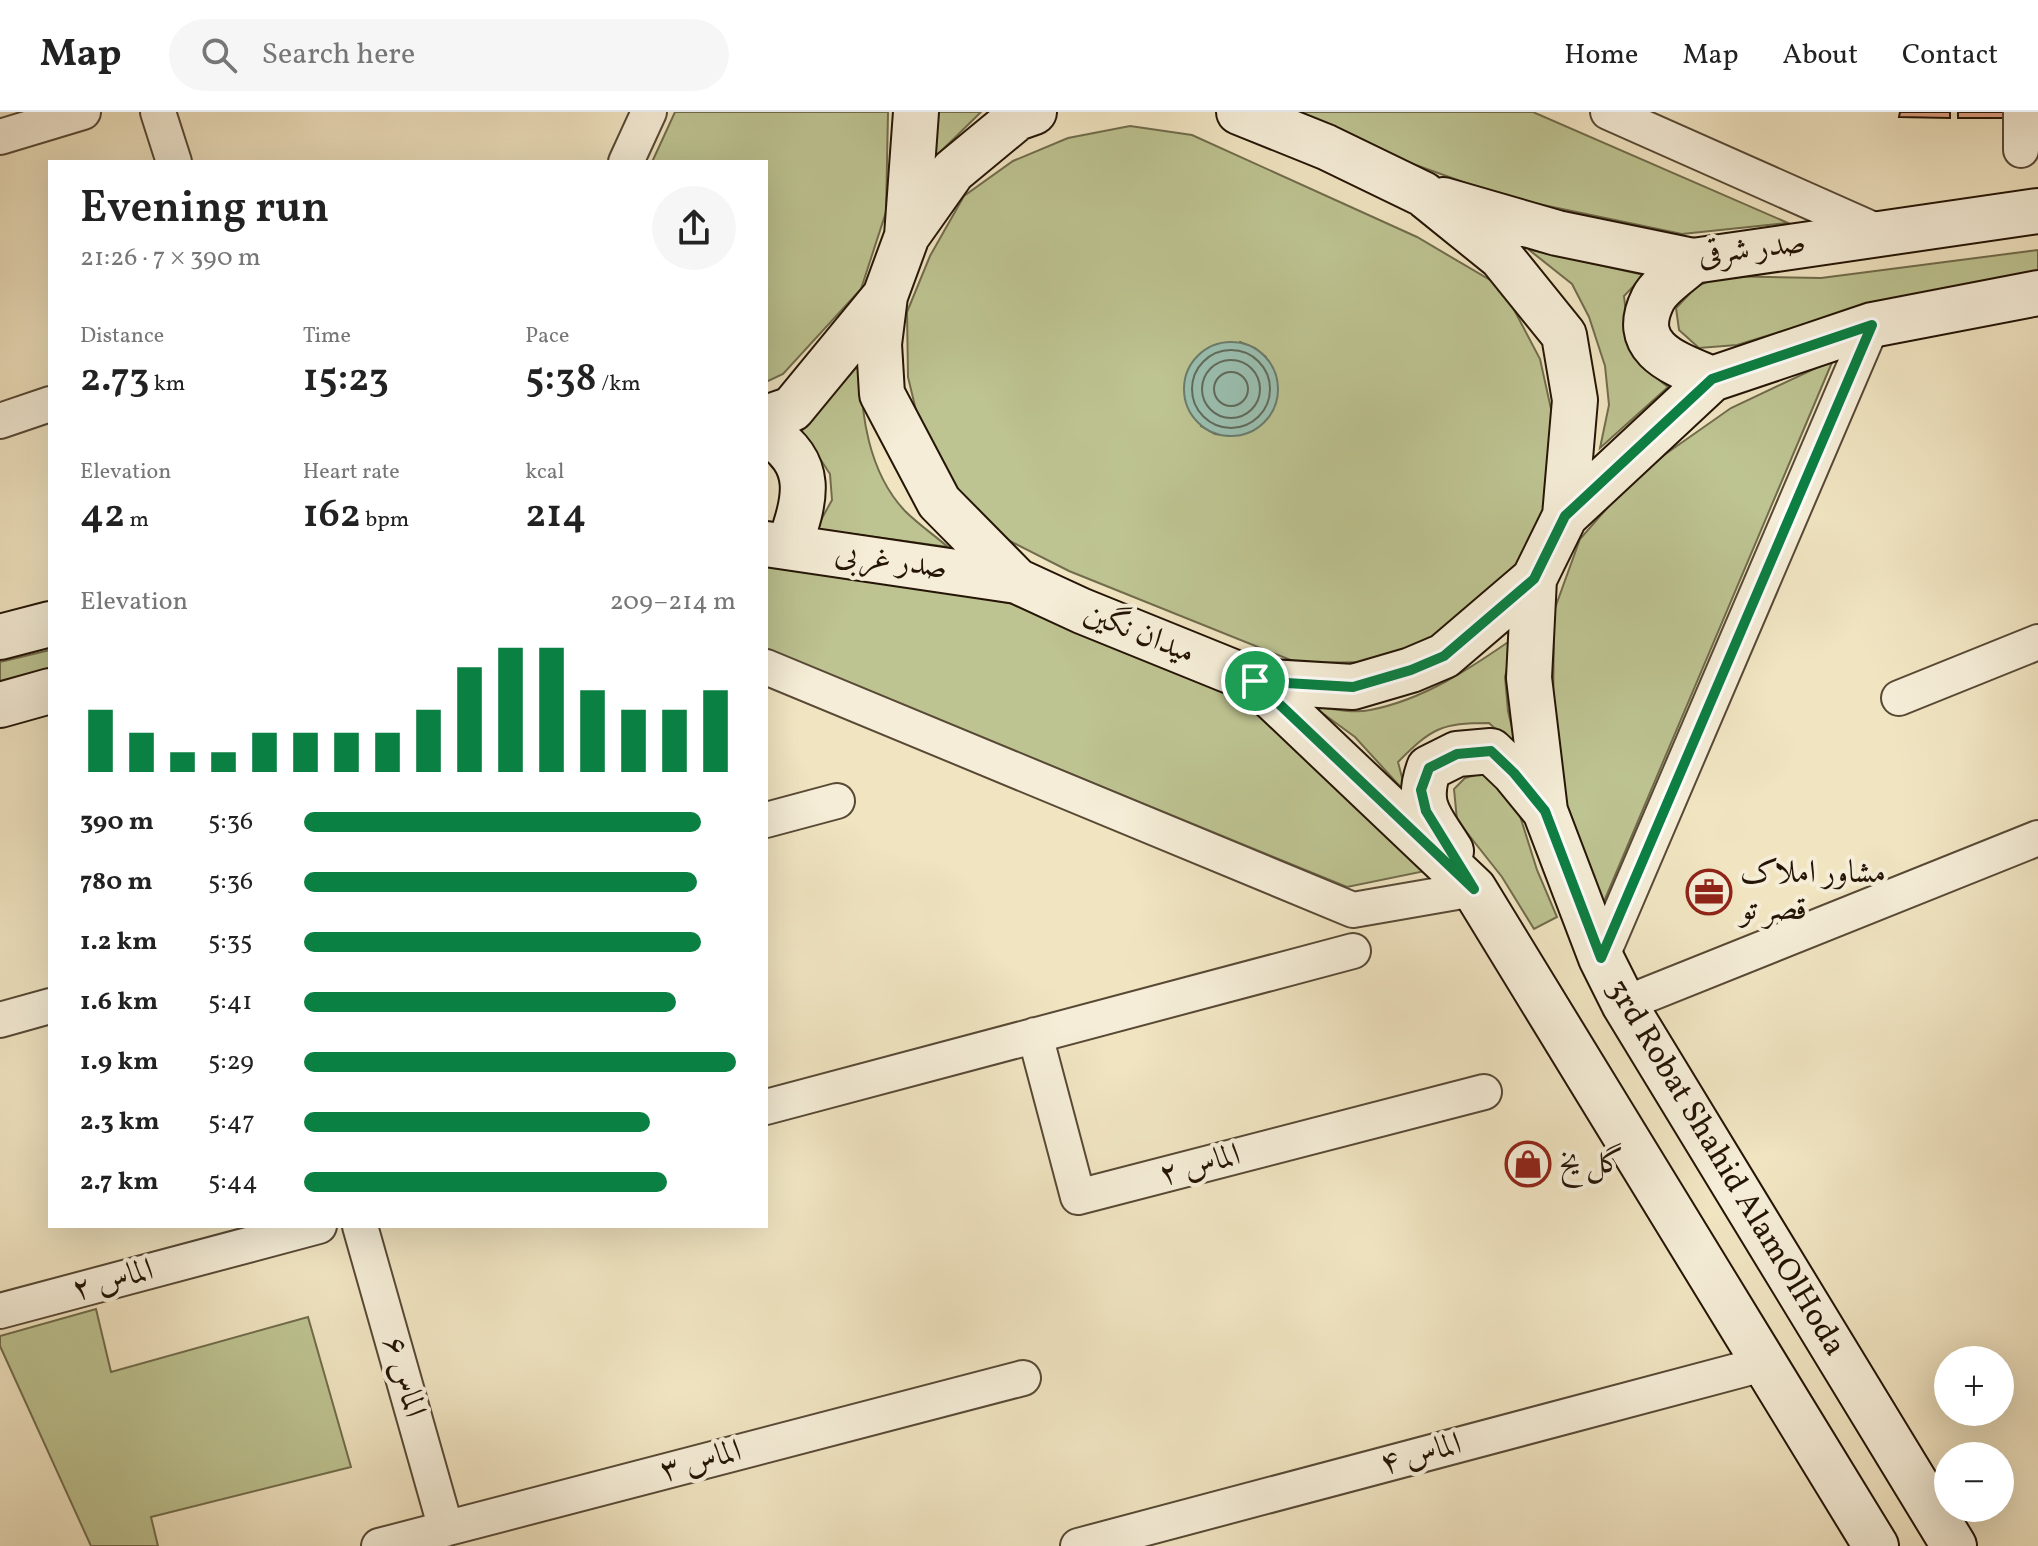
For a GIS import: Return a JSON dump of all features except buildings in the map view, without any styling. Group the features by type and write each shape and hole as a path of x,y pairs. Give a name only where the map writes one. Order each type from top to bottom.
{"main road":[{"path":"907,236 916,112"},
{"name":"میدان نگین","path":"1034,112 1017,118 953,171 907,236 885,296 880,357 882,394 939,502 1017,581 1082,611 1255,681 1353,687 1411,670 1444,656 1534,579 1565,516 1575,400 1564,335 1501,257 1423,194 1326,147 1239,112"},
{"name":"صدر شرقی","path":"1423,194 1557,233 1693,261 2038,211"},
{"path":"1693,261 1653,298 1646,329 1651,345 1672,362 1712,379"},
{"path":"1565,516 1712,379 1872,325 2038,293"},
{"path":"768,417 792,409 885,296"},
{"path":"768,433 781,441 801,468 802,507 778,546"},
{"name":"صدر غربی","path":"778,546 1017,581"},
{"name":"3rd Robat Shahid AlamOlHoda","path":"1534,579 1529,678 1545,811 1601,958 1624,1004 1954,1546"},
{"path":"0,637 48,625"},
{"path":"1255,681 1474,889"},
{"path":"0,705 48,692"},
{"path":"1545,811 1491,751 1457,754 1429,768 1421,790 1426,811 1876,1546"}],"street":[{"path":"0,137 83,112"},
{"path":"158,112 173,160"},
{"path":"627,160 649,112"},
{"path":"1608,112 1883,234"},
{"path":"2021,112 2021,150"},
{"path":"1601,958 1872,325"},
{"path":"0,421 48,405"},
{"path":"1899,698 2038,642"},
{"path":"768,668 1353,910 1474,889"},
{"path":"768,819 837,801"},
{"path":"1624,1004 2038,838"},
{"path":"768,1106 1353,951"},
{"path":"0,1020 48,1007"},
{"name":"الماس ۲","path":"1035,1035 1078,1197 1484,1092"},
{"name":"الماس ۲","path":"0,1311 311,1228"},
{"name":"الماس ۶","path":"361,1228 446,1529"},
{"name":"الماس ۴","path":"1084,1545 1763,1364"},
{"name":"الماس ۳","path":"379,1546 1023,1378"}],"green space":[{"path":"675,112 888,112 886,212 861,289 783,374 768,381 768,160 653,160"},
{"path":"934,112 981,112 931,161"},
{"path":"1286,112 1533,112 1788,223 1682,234 1505,197 1399,159"},
{"path":"1130,126 1192,135 1417,237 1502,287 1540,359 1555,427 1546,503 1528,551 1478,610 1433,639 1372,662 1298,663 1069,571 996,534 952,484 920,427 908,377 907,312 930,256 964,196 1013,161 1068,138","holes":["1240,342 1266,357 1231,436 1215,434 1201,426"]},
{"path":"1528,249 1644,275 1624,296 1628,323 1641,358 1668,387 1600,448 1609,405 1605,366 1589,317 1572,284"},
{"path":"2038,250 2038,276 1854,309 1737,345 1699,348 1679,330 1676,308 1697,286 1722,276 1821,278"},
{"path":"1833,360 1600,911 1564,805 1553,719 1554,611 1580,539 1637,474 1731,408"},
{"path":"862,361 865,421 883,479 905,511 948,547 816,529 832,500 830,474 796,422 828,400"},
{"path":"768,564 1029,607 1246,702 1435,869 1347,887 768,650"},
{"path":"1514,638 1505,677 1508,711 1517,749 1489,723 1448,726 1429,735 1398,762 1406,793 1355,737 1314,707 1363,711 1409,699 1464,671"},
{"path":"48,650 48,672 0,684 0,662"},
{"path":"1479,774 1498,776 1515,800 1537,870 1557,917 1534,929 1502,877 1457,820 1454,789 1465,778"},
{"path":"96,1309 111,1372 308,1317 351,1467 151,1517 158,1546 91,1546 0,1346 0,1336"}],"water":[{"path":"1231,342 1249,345 1264,356 1275,371 1278,389 1275,407 1264,422 1249,433 1231,436 1213,433 1198,422 1187,407 1184,389 1187,371 1198,356 1213,345"}],"place":[{"name":"مشاور املاک قصر تو","path":"1709,892"},
{"name":"گل یخ","path":"1528,1164"}],"route":[{"path":"1872,325 1601,958 1545,811 1491,751 1457,754 1429,768 1421,790 1426,811 1474,889 1255,681 1353,687 1411,670 1444,656 1534,579 1565,516 1712,379 1872,325"}]}
